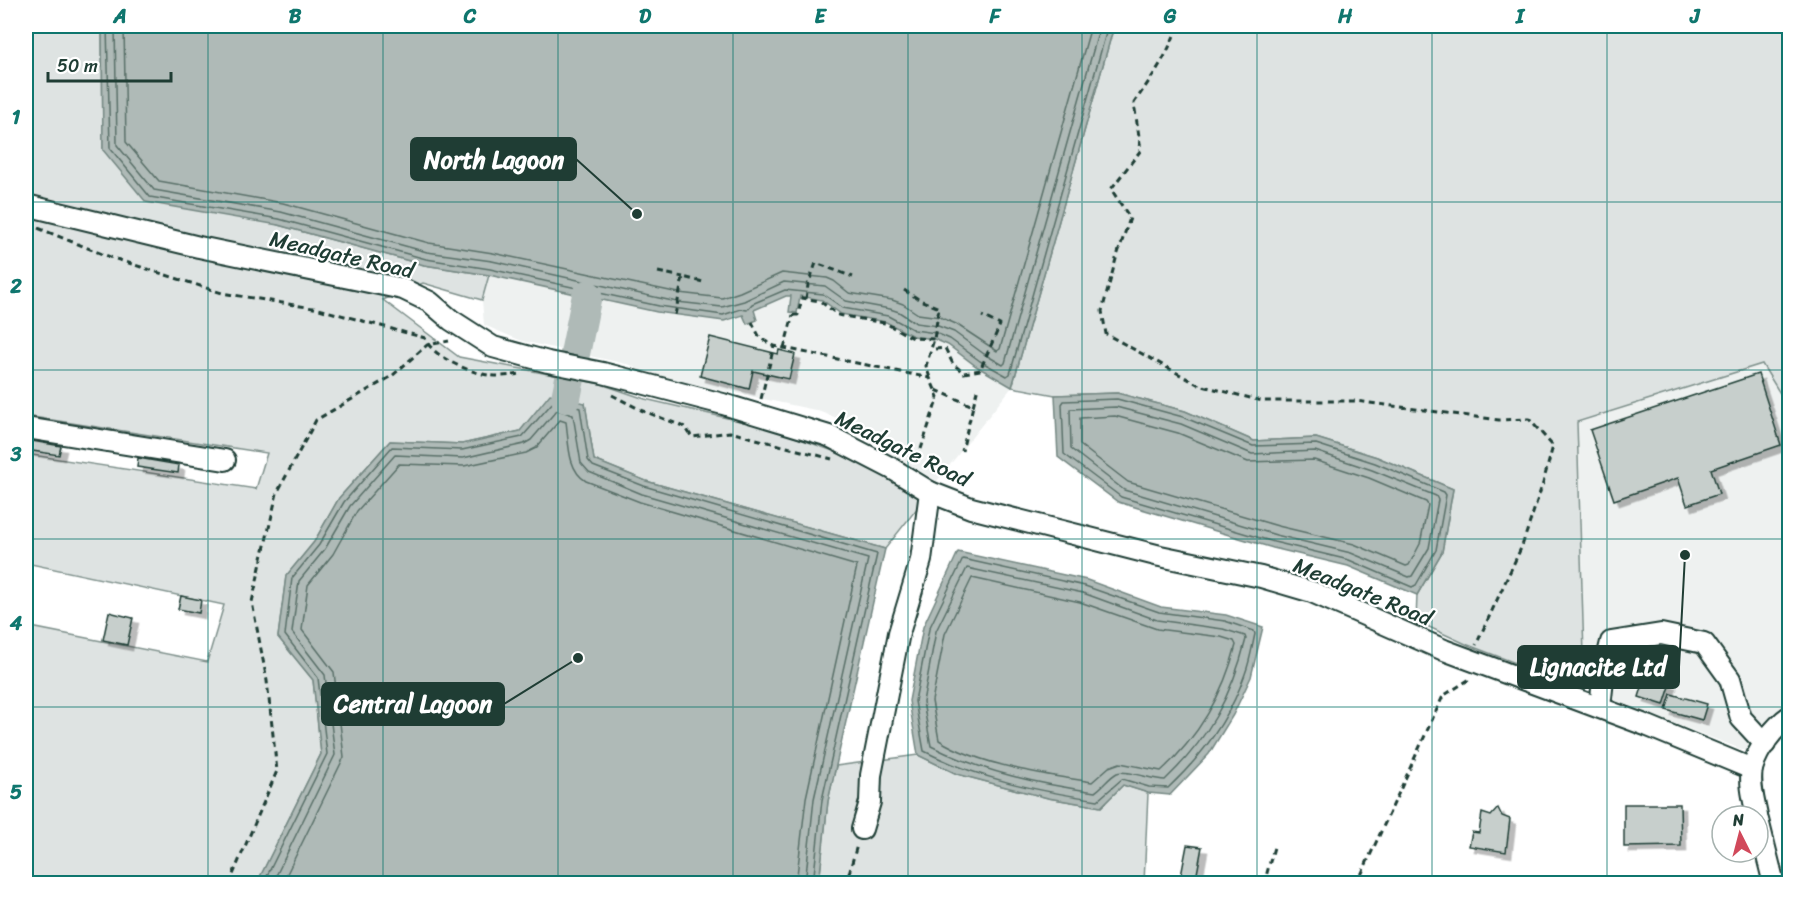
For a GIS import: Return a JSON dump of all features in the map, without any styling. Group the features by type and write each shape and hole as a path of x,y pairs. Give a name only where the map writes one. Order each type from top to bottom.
{"street":[{"name":"Meadgate Road","path":"26,205 199,247 404,289 430,302 451,320 493,347 723,404 829,436 891,468 930,492 971,508 1160,556 1261,577 1312,592 1467,659 1600,707 1752,769"},
{"path":"26,428 225,460"},
{"path":"862,829 870,802 871,775 899,633 921,560 930,492"},
{"path":"1600,707 1604,671 1611,642 1661,634 1704,643 1730,679 1741,718 1764,744"},
{"path":"1754,804 1751,788 1752,769 1773,730 1790,716"},
{"path":"1769,864 1774,884"}],"path":[{"path":"1177,26 1161,63 1134,103 1141,150 1111,189 1130,218 1102,311 1106,334 1199,385 1262,401 1355,401 1499,420 1529,419 1553,446 1522,546 1475,647 1467,659"},
{"path":"36,227 110,257 222,293 319,309 425,338 428,345 454,365 496,376 528,375"},
{"path":"806,299 808,285 816,264 853,277"},
{"path":"658,272 703,282"},
{"path":"675,315 683,277"},
{"path":"904,290 939,308 934,339 926,366 938,397 921,449"},
{"path":"784,348 793,314 798,315 802,298 820,301 838,315 885,323 913,338 934,339"},
{"path":"935,349 945,348 953,364 964,373 980,370 1000,325 982,316"},
{"path":"752,322 760,338 774,346 930,378"},
{"path":"229,884 277,771 267,681 252,602 277,493 316,420 392,376 428,345 474,335"},
{"path":"930,352 939,344"},
{"path":"757,416 774,346"},
{"path":"962,451 978,387"},
{"path":"934,390 973,406"},
{"path":"610,394 641,410 685,427 692,437 730,432 833,460"},
{"path":"1357,884 1443,696 1467,682 1486,666"},
{"path":"846,884 862,829"},
{"path":"1264,884 1274,847"}],"shaded area":[{"path":"26,26 102,26 103,150 278,225 424,265 489,275 482,300 423,283 383,300 459,357 601,384 645,399 770,428 880,468 930,492 885,549 646,481 594,460 585,403 521,431 462,444 390,441 339,498 314,542 286,576 278,637 313,680 321,754 257,883 29,883 27,837 30,753 26,626 207,662 224,605 26,563 26,454 256,489 267,453 26,416"},
{"path":"1114,26 1789,26 1789,408 1762,364 1577,422 1585,689 1468,645 1416,621 1417,595 1442,552 1453,489 1377,457 1316,438 1254,441 1185,411 1117,393 1055,395 1012,387"},
{"path":"489,275 657,312 724,321 786,296 822,300 835,311 886,322 913,336 934,339 948,345 976,366 1012,387 937,481 896,457 859,426 815,410 642,373 631,365 522,341 484,325 482,300"},
{"path":"1763,364 1789,408 1789,705 1766,722 1746,751 1585,689 1577,422"},
{"path":"918,755 957,774 1048,798 1101,807 1123,785 1148,793 1144,883 819,884 828,801 836,766"}],"water":[{"path":"102,26 1114,26 1012,387 976,366 948,345 934,339 913,336 886,322 841,314 822,300 800,296 797,313 789,312 791,296 786,296 754,310 757,320 747,324 743,315 724,321 657,312 489,275 424,265 278,225 146,202 103,150"},
{"path":"1117,393 1185,411 1254,441 1316,438 1377,457 1453,489 1442,552 1417,595 1348,566 1273,548 1118,502 1058,457 1055,395"},
{"path":"550,394 585,403 594,460 646,481 885,549 828,801 819,883 257,883 321,754 313,680 278,637 286,576 314,542 339,498 390,441 462,444 520,431"},
{"path":"958,552 1087,580 1161,607 1226,615 1263,627 1251,677 1233,715 1209,754 1170,795 1148,793 1123,785 1101,807 1048,798 957,774 918,755 909,701 923,627"}],"building":[{"path":"710,337 778,354 779,350 795,354 789,379 753,371 749,389 700,376"},
{"path":"1758,374 1781,445 1711,469 1719,494 1687,505 1678,478 1614,500 1590,430"},
{"path":"26,440 61,446 59,455 26,450"},
{"path":"138,458 179,465 178,473 137,467"},
{"path":"181,596 201,600 199,613 178,609"},
{"path":"109,612 133,618 127,645 103,640"},
{"path":"1646,675 1671,683 1664,705 1639,697"},
{"path":"1671,694 1707,704 1702,720 1666,710"},
{"path":"1624,804 1680,804 1681,846 1624,847"},
{"path":"1498,808 1502,816 1510,819 1506,852 1469,846 1472,832 1479,833 1482,813 1491,816"},
{"path":"1187,845 1202,847 1196,879 1181,876"}],"waterway":[{"path":"566,398 587,295"}],"place":[{"name":"North Lagoon","path":"637,214"},
{"name":"Lignacite Ltd","path":"1685,555"},
{"name":"Central Lagoon","path":"578,658"}]}
